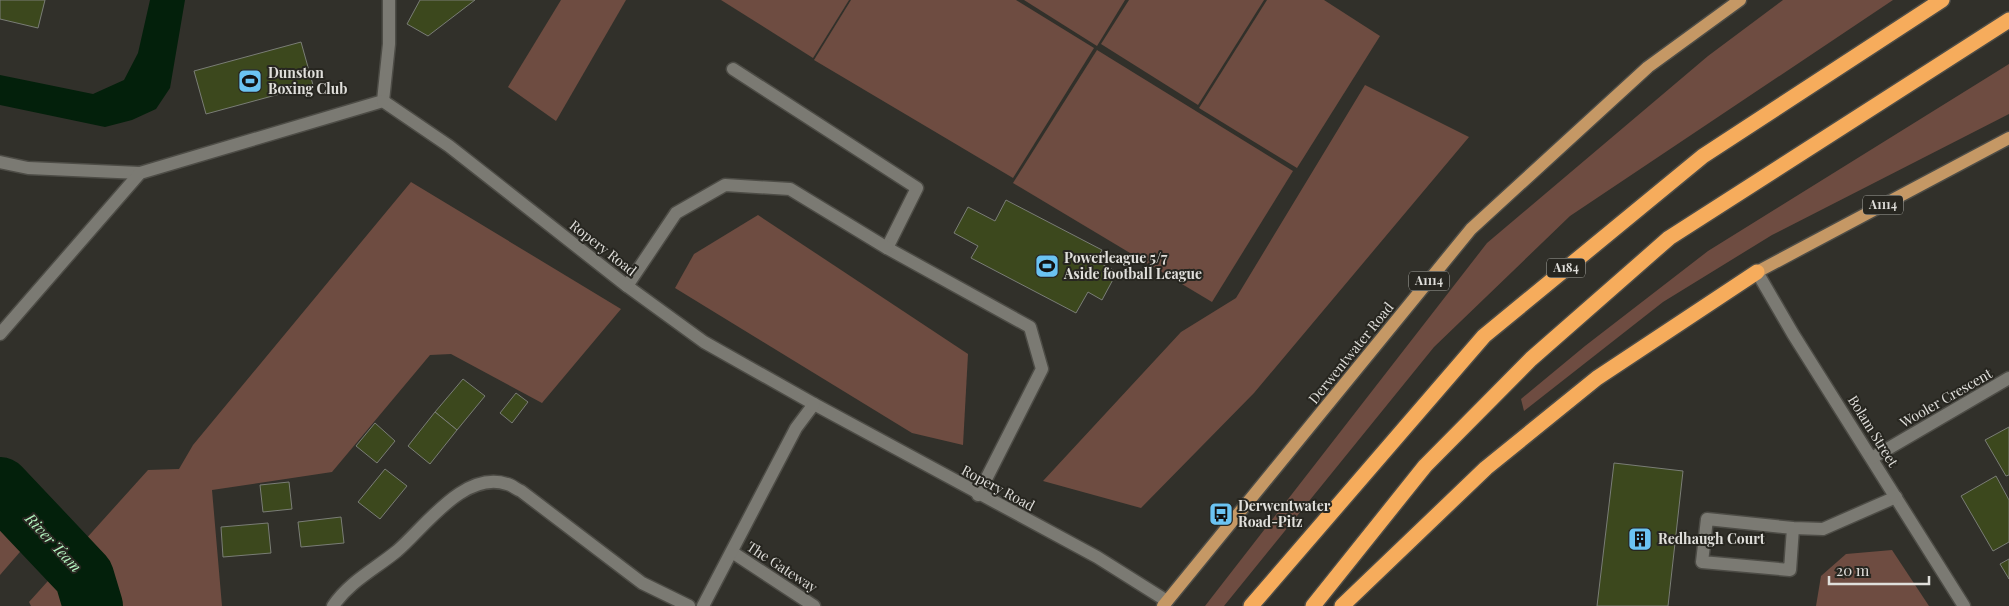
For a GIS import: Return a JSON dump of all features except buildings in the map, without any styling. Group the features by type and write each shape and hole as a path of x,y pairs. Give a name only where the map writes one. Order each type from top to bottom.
{"highway":[{"name":"A184","path":"1251,606 1484,336 1703,156 1942,0"},
{"path":"1313,606 1432,460 1531,359 1669,238 2009,20"},
{"name":"A1114","path":"1342,606 1486,468 1597,378 1757,272"}],"main road":[{"name":"Derwentwater Road","path":"1165,604 1472,229 1648,67 1740,0"},
{"name":"A1114","path":"1757,272 2009,138"}],"street":[{"path":"0,162 28,168 140,173 383,101 390,44 389,0"},
{"path":"733,69 917,188 887,248"},
{"name":"Ropery Road","path":"383,101 449,146 627,286 704,342 978,495 1096,557 1165,604"},
{"path":"0,334 140,173"},
{"path":"627,286 676,213 724,184 790,189 887,248 1030,328 1042,369 978,495"},
{"name":"Bolam Street","path":"1757,272 1793,334 1964,606"},
{"name":"Wooler Crescent","path":"1872,458 2009,378"},
{"path":"703,606 796,428 814,404"},
{"path":"332,606 339,596 395,552 436,512 461,492 479,484 494,482 508,484 520,491 642,582 690,606"},
{"path":"1793,528 1790,570 1702,562 1707,519 1793,528 1823,529 1896,497"},
{"name":"The Gateway","path":"732,552 814,606"}],"shaded area":[{"path":"150,0 185,0 170,88 156,109 132,120 105,127 0,105 0,75 93,94 124,80 138,53"},
{"path":"561,0 626,0 556,121 508,87"},
{"path":"721,0 849,0 813,58"},
{"path":"851,0 1016,0 1094,48 1013,178 814,60"},
{"path":"1024,0 1125,0 1097,46"},
{"path":"1129,0 1264,0 1198,105 1101,44"},
{"path":"1267,0 1324,0 1380,36 1297,168 1199,108"},
{"path":"1783,0 1893,0 1570,216 1434,347 1224,606 1205,606 1487,243 1708,56"},
{"path":"1097,50 1293,171 1212,302 1013,183"},
{"path":"2009,64 2009,114 1772,235 1663,302 1524,411 1521,399 1585,346 1708,251"},
{"path":"1365,85 1469,137 1254,393 1141,508 1043,481 1181,332 1236,298"},
{"path":"411,182 621,309 542,403 451,354 430,355 332,472 212,490 222,606 31,606 29,602 148,470 179,469 193,445"},
{"path":"758,215 968,354 963,445 912,433 675,288 694,254"},
{"path":"0,494 59,507 0,575"},
{"path":"1892,550 1929,606 1816,606 1821,576 1846,554"}],"waterway":[{"name":"River Team","path":"0,487 84,576 93,606"}],"place":[{"name":"Dunston Boxing Club","path":"250,81"},
{"name":"Powerleague 5/7 Aside football League","path":"1047,266"},
{"name":"Derwentwater Road-Pitz","path":"1221,514"},
{"name":"Redhaugh Court","path":"1640,539"}]}
